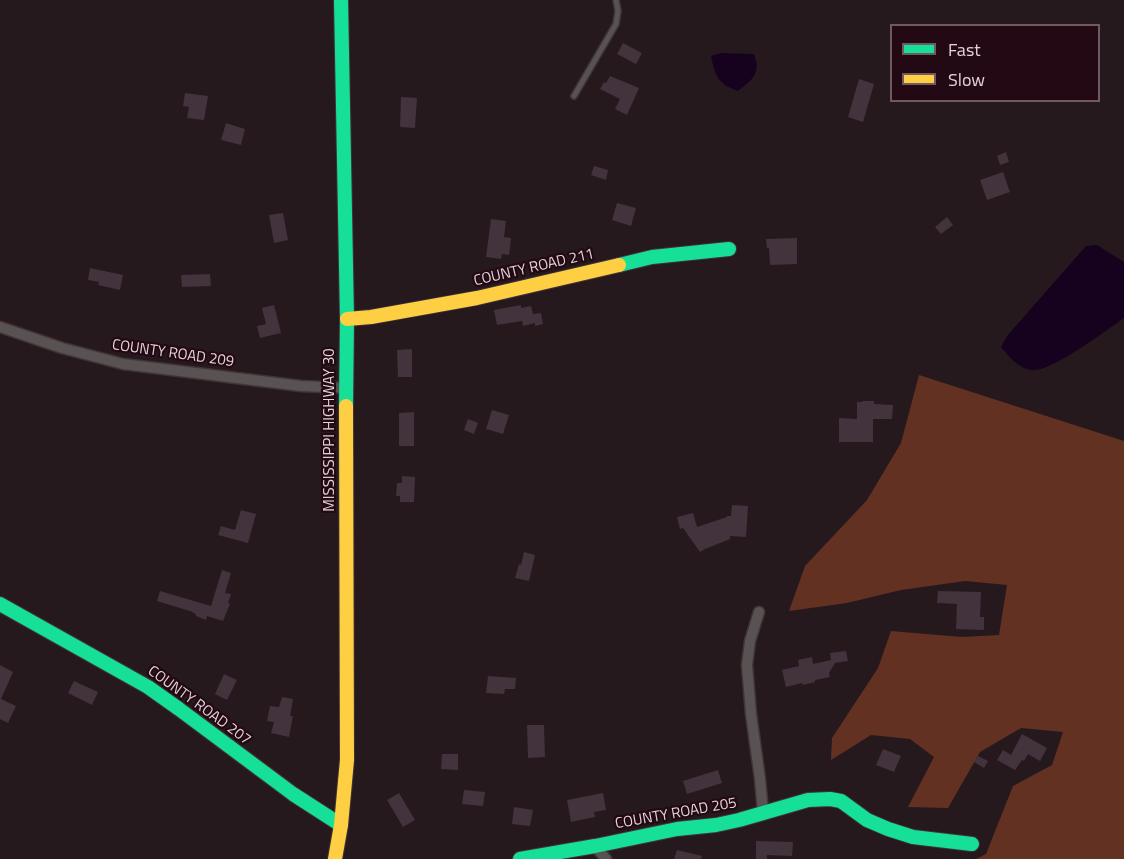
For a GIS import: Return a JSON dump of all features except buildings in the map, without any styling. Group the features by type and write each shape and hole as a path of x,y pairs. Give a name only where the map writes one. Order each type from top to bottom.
{"street":[{"name":"MISSISSIPPI HIGHWAY 30","path":"335,859 341,825 347,760 347,319 341,0"},
{"name":"COUNTY ROAD 211","path":"347,319 371,317 477,298 652,257 729,249"},
{"name":"COUNTY ROAD 209","path":"0,327 62,348 123,364 301,386 346,388"},
{"name":"COUNTY ROAD 207","path":"0,604 154,691 269,777 341,825"},
{"path":"759,612 750,641 747,665 763,812"},
{"name":"COUNTY ROAD 205","path":"520,859 547,857 677,829 716,825 808,800 830,799 841,801 867,820 913,837 972,844"},
{"path":"595,846 606,859"}],"lane":[{"path":"574,96 616,24 618,11 616,0"}],"shaded area":[{"path":"721,53 754,54 757,67 754,76 738,91 722,82 716,74 711,56"},
{"path":"1097,245 1124,262 1124,318 1054,364 1035,370 1020,366 1001,347 1007,336 1086,246"},
{"path":"919,375 1124,441 1124,859 976,859 986,854 1013,786 1052,765 1063,732 1021,728 980,752 948,808 908,807 934,757 910,739 871,735 831,760 832,738 878,668 891,631 962,637 999,635 1007,585 965,581 901,590 847,603 789,611 805,566 867,500 901,443"}],"traffic: fast":[{"path":"341,0 347,319 346,406"},
{"path":"619,265 652,257 729,249"},
{"path":"0,604 148,687 293,794 341,825"},
{"path":"520,859 677,829 716,825 808,800 830,799 841,801 867,820 913,837 972,844"}],"traffic: slow":[{"path":"347,319 371,317 477,298 619,265"},
{"path":"335,859 341,825 347,760 346,406"}]}
